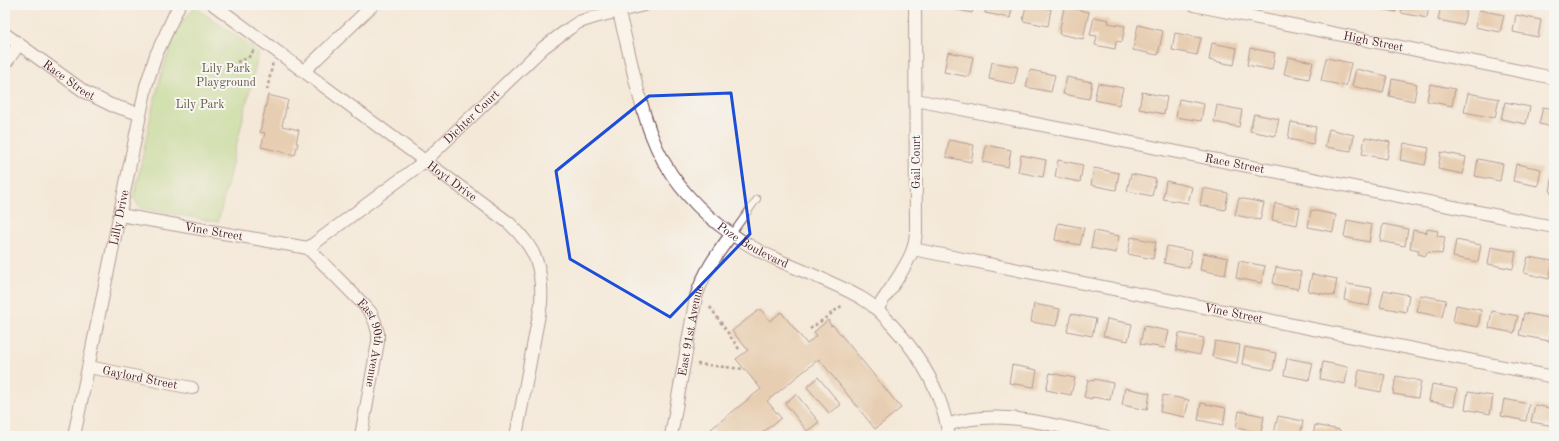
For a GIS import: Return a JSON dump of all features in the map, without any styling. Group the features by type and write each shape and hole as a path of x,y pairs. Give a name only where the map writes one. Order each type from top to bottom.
{"street":[{"name":"Lilly Drive","path":"74,436 140,114 156,55 179,5"},
{"name":"Hoyt Drive","path":"214,5 509,223 530,247 540,270 542,304 516,436"},
{"path":"304,71 373,5"},
{"name":"Dichter Court","path":"308,248 425,161 544,47 580,22 618,8 644,5"},
{"name":"Gail Court","path":"877,309 895,282 913,248 916,233 915,5"},
{"name":"High Street","path":"1194,5 1554,78"},
{"name":"Poze Boulevard","path":"618,8 646,121 660,155 680,187 700,210 731,235 754,249 832,283 864,299 877,309 912,348 925,367 933,384 948,430"},
{"name":"Race Street","path":"5,34 85,92 111,105 140,114"},
{"path":"5,64 19,44"},
{"name":"Race Street","path":"916,100 1554,227"},
{"name":"Vine Street","path":"120,215 308,248"},
{"name":"East 91st Avenue","path":"671,436 696,297 701,281 710,264 731,235"},
{"name":"East 90th Avenue","path":"308,248 365,306 371,313 375,322 378,333 377,353 361,436"},
{"name":"Vine Street","path":"913,248 1554,377"},
{"name":"Gaylord Street","path":"89,367 192,388"},
{"path":"948,430 975,418 996,417 1013,418 1105,436"}],"lane":[{"path":"731,235 756,199"}],"path":[{"path":"237,62 248,58 261,39"},
{"path":"266,90 276,50"},
{"path":"810,329 843,305"},
{"path":"710,307 739,349"},
{"path":"698,364 743,369"}],"highlighted area":[{"path":"731,93 750,234 670,317 570,259 556,171 649,96"}],"green space":[{"name":"Lily Park","path":"195,7 259,52 218,222 140,208 134,198 152,110 164,66 171,45 180,26"}],"building":[{"path":"947,5 974,5 972,13 947,8"},
{"path":"986,5 1013,5 1010,18 985,13"},
{"path":"1026,5 1051,9 1048,26 1023,21"},
{"path":"1371,5 1397,5 1396,12 1371,7"},
{"path":"1403,5 1429,5 1427,18 1401,13"},
{"path":"1441,5 1467,8 1463,25 1438,20"},
{"path":"1064,7 1089,12 1083,39 1059,34"},
{"path":"1479,10 1504,15 1500,32 1475,27"},
{"path":"1516,15 1541,20 1538,37 1513,32"},
{"path":"1094,17 1109,20 1108,23 1125,26 1122,42 1116,41 1115,49 1095,45 1097,36 1090,35"},
{"path":"1554,24 1554,43 1550,42"},
{"path":"1138,25 1163,31 1158,55 1133,50"},
{"path":"1175,33 1201,38 1197,55 1172,50"},
{"path":"1212,43 1237,48 1234,65 1209,60"},
{"path":"1250,48 1275,53 1272,70 1247,65"},
{"path":"948,52 973,57 969,77 944,72"},
{"path":"1288,57 1313,62 1309,79 1284,74"},
{"path":"1326,58 1351,63 1346,86 1321,81"},
{"path":"992,62 1018,67 1014,84 989,79"},
{"path":"1356,69 1387,76 1383,93 1352,86"},
{"path":"1030,70 1055,75 1051,92 1026,87"},
{"path":"1067,77 1092,82 1089,99 1063,94"},
{"path":"1392,79 1417,84 1414,101 1389,96"},
{"path":"1098,83 1123,88 1119,105 1094,100"},
{"path":"1430,84 1455,89 1452,106 1427,101"},
{"path":"1142,92 1167,97 1164,114 1139,109"},
{"path":"1468,93 1499,99 1495,118 1464,112"},
{"path":"268,95 288,100 282,126 299,130 295,155 261,147 265,133 260,132"},
{"path":"1179,99 1204,104 1201,121 1176,117"},
{"path":"1505,102 1530,107 1526,124 1501,119"},
{"path":"1217,105 1242,110 1239,127 1214,122"},
{"path":"1543,107 1554,109 1554,127 1539,124"},
{"path":"1254,114 1279,119 1275,136 1250,131"},
{"path":"1291,122 1316,127 1313,144 1288,139"},
{"path":"1329,129 1354,135 1351,151 1325,147"},
{"path":"1365,137 1390,142 1387,159 1362,154"},
{"path":"949,140 974,145 971,162 946,157"},
{"path":"1404,143 1429,148 1425,165 1400,160"},
{"path":"986,145 1011,150 1008,167 983,162"},
{"path":"1441,152 1466,157 1463,174 1438,169"},
{"path":"1021,155 1046,160 1043,177 1018,172"},
{"path":"1478,159 1503,164 1500,181 1475,176"},
{"path":"1058,160 1083,165 1080,182 1055,177"},
{"path":"1516,164 1541,169 1538,186 1513,181"},
{"path":"1094,168 1119,173 1116,190 1091,185"},
{"path":"1131,174 1156,179 1152,196 1127,191"},
{"path":"1554,174 1554,193 1550,192"},
{"path":"1166,181 1192,187 1188,203 1163,199"},
{"path":"1203,188 1228,193 1225,210 1200,205"},
{"path":"1239,198 1264,203 1260,220 1235,215"},
{"path":"1275,203 1300,208 1297,225 1272,220"},
{"path":"1311,210 1336,215 1333,232 1308,227"},
{"path":"1347,220 1372,225 1369,242 1344,237"},
{"path":"1058,223 1084,228 1080,245 1055,240"},
{"path":"1383,224 1408,229 1405,246 1380,241"},
{"path":"1427,229 1438,231 1437,236 1445,237 1442,254 1427,252 1426,256 1418,254 1419,250 1410,248 1413,230 1427,233"},
{"path":"1094,231 1119,236 1116,253 1091,248"},
{"path":"1131,237 1156,242 1153,259 1128,254"},
{"path":"1456,240 1481,245 1478,262 1453,257"},
{"path":"1167,246 1192,251 1189,268 1164,263"},
{"path":"1491,247 1516,252 1513,269 1488,264"},
{"path":"1203,253 1228,258 1225,275 1200,270"},
{"path":"1528,257 1553,261 1549,279 1524,273"},
{"path":"1239,261 1265,266 1261,283 1236,278"},
{"path":"1276,267 1301,272 1298,289 1273,284"},
{"path":"1312,274 1337,279 1334,296 1308,291"},
{"path":"1347,284 1372,288 1369,306 1344,300"},
{"path":"1384,290 1409,295 1406,312 1380,307"},
{"path":"1420,295 1446,300 1442,317 1417,312"},
{"path":"1034,304 1060,309 1056,326 1031,322"},
{"path":"1456,305 1481,310 1478,327 1453,322"},
{"path":"760,309 770,321 781,312 807,344 817,335 814,332 828,320 831,326 833,325 901,408 875,429 819,359 767,401 781,418 758,436 717,436 711,429 761,389 736,359 748,350 732,331"},
{"path":"1492,311 1518,316 1514,333 1489,328"},
{"path":"1524,313 1554,319 1549,341 1519,335"},
{"path":"1071,314 1096,319 1092,336 1067,331"},
{"path":"1107,319 1132,324 1128,341 1103,336"},
{"path":"1144,326 1169,331 1165,348 1140,344"},
{"path":"1179,333 1204,338 1200,355 1176,350"},
{"path":"1215,341 1240,345 1237,363 1212,357"},
{"path":"1245,347 1276,353 1273,370 1242,364"},
{"path":"1287,358 1313,363 1309,380 1284,375"},
{"path":"1323,362 1348,367 1345,384 1320,379"},
{"path":"1012,365 1037,370 1034,387 1009,383"},
{"path":"1359,370 1385,375 1381,392 1356,387"},
{"path":"1050,373 1075,378 1071,395 1046,390"},
{"path":"1396,376 1421,381 1418,398 1393,394"},
{"path":"818,377 841,405 829,413 807,387"},
{"path":"1094,379 1113,383 1110,400 1084,397 1088,380 1094,381"},
{"path":"1432,384 1457,389 1454,406 1429,401"},
{"path":"1125,388 1150,393 1147,410 1122,405"},
{"path":"1468,392 1493,396 1490,414 1465,409"},
{"path":"796,394 819,422 807,431 785,403"},
{"path":"1163,395 1189,400 1185,417 1160,412"},
{"path":"1504,399 1529,404 1526,421 1501,416"},
{"path":"1201,403 1226,408 1223,425 1198,420"},
{"path":"1535,405 1554,409 1554,426 1531,422"},
{"path":"1239,411 1264,416 1261,433 1236,428"},
{"path":"1278,416 1303,421 1300,436 1288,436 1274,433"},
{"path":"1315,425 1340,430 1339,436 1313,436"}],"park label":[{"name":"Lily Park Playground","path":"226,75"}]}
